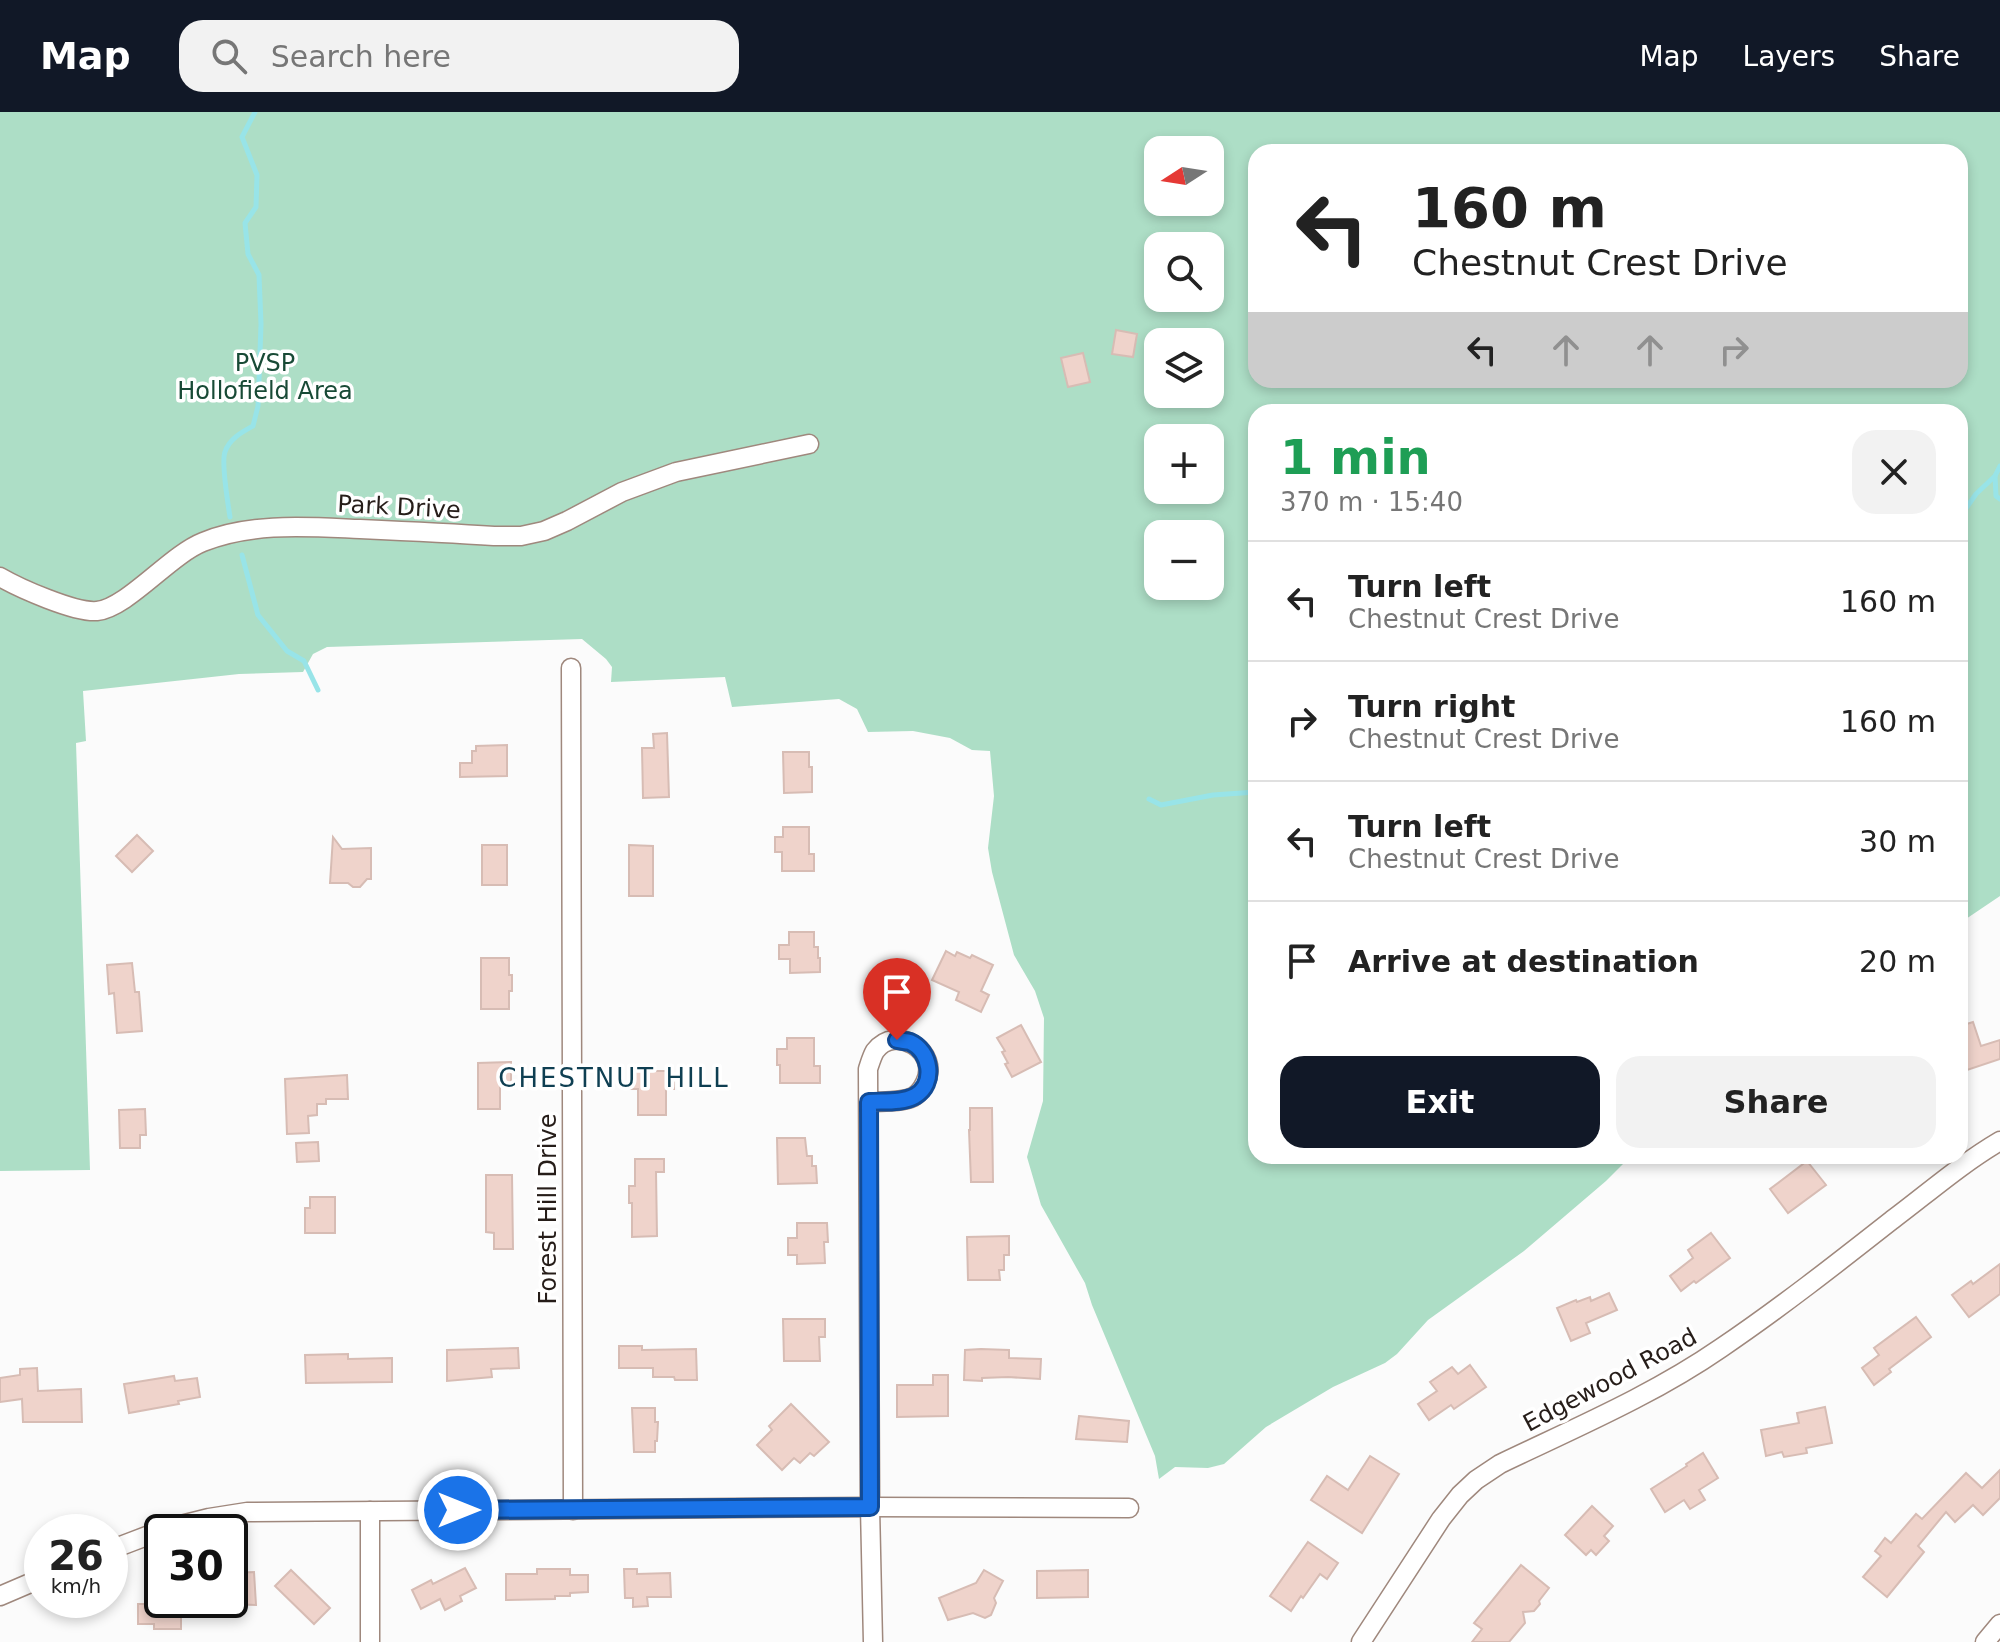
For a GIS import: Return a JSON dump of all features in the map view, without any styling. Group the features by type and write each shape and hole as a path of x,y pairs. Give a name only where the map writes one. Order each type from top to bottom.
{"street":[{"name":"Park Drive","path":"0,577 17,587 61,603 96,611 124,599 185,550 218,537 296,526 521,536 556,526 622,492 676,472 809,444"},
{"name":"Forest Hill Drive","path":"571,668 573,1510"},
{"path":"869,1102 901,1100 921,1091 928,1078 929,1064 924,1053 912,1043 897,1040 883,1044 874,1053 868,1069 873,1642"},
{"name":"Edgewood Road","path":"1968,1161 2000,1141"},
{"name":"Edgewood Road","path":"1361,1642 1441,1519 1476,1480 1500,1464 1690,1370 1965,1164"},
{"path":"128,1543 165,1529 247,1512 1129,1508"},
{"path":"370,1511 370,1642"},
{"path":"0,1596 24,1586"},
{"path":"1985,1642 2000,1624"}],"green space":[{"name":"PVSP Hollofield Area","path":"0,112 2000,112 2000,896 1968,918 1968,404 1248,404 1248,1164 1623,1164 1524,1251 1428,1320 1397,1354 1266,1427 1224,1464 1208,1468 1175,1467 1159,1479 1155,1456 1085,1283 1041,1205 1027,1157 1043,1101 1044,1018 1035,991 1014,955 992,872 988,848 994,796 990,751 972,750 950,738 913,731 868,732 857,709 839,699 732,707 725,677 611,682 612,667 582,639 327,647 313,654 303,672 239,674 83,691 86,741 76,743 90,1170 0,1171"}],"building":[{"path":"1116,330 1137,334 1133,357 1112,354"},
{"path":"1083,353 1090,382 1068,387 1061,358"},
{"path":"667,733 669,797 643,798 642,748 654,748 653,734"},
{"path":"507,745 507,776 460,777 460,763 472,763 472,751 476,751 476,746"},
{"path":"783,752 809,752 812,792 784,793"},
{"path":"783,827 809,827 809,854 814,854 814,871 782,871 782,852 775,852 775,837 783,837"},
{"path":"137,835 153,851 132,872 116,856"},
{"path":"333,837 342,849 371,848 371,879 360,887 330,883"},
{"path":"482,845 507,845 507,885 482,885"},
{"path":"629,845 653,846 653,896 629,896"},
{"path":"789,932 814,932 820,972 790,973 790,959 779,959 779,945 789,945"},
{"path":"946,951 955,956 957,952 970,958 972,955 993,965 981,991 989,995 981,1012 956,1000 959,992 932,980"},
{"path":"481,958 509,958 512,991 509,991 509,1009 481,1009"},
{"path":"132,963 135,992 139,992 142,1031 117,1033 114,993 109,994 107,965"},
{"path":"1973,1022 1981,1046 2000,1040 2000,1059 1968,1070 1968,1024"},
{"path":"1021,1025 1041,1062 1012,1077 1005,1064 1008,1063 1002,1052 1005,1051 997,1038"},
{"path":"787,1038 814,1038 814,1066 820,1066 820,1083 780,1083 777,1049 787,1049"},
{"path":"511,1062 511,1083 500,1084 500,1109 478,1109 478,1063"},
{"path":"630,1071 673,1072 674,1089 666,1089 666,1115 638,1115 638,1089 630,1089"},
{"path":"347,1075 348,1099 326,1099 326,1104 317,1104 317,1115 308,1116 309,1133 287,1134 285,1079"},
{"path":"970,1108 992,1108 993,1182 971,1182"},
{"path":"145,1109 146,1135 140,1135 140,1148 120,1148 119,1110"},
{"path":"777,1138 805,1138 807,1156 812,1156 812,1166 816,1166 817,1183 778,1184"},
{"path":"318,1142 319,1161 297,1162 296,1143"},
{"path":"635,1159 664,1159 664,1172 656,1172 657,1236 632,1237 629,1186 635,1186"},
{"path":"1803,1164 1809,1164 1826,1185 1788,1213 1770,1189"},
{"path":"486,1175 512,1175 513,1249 494,1249 494,1233 486,1232"},
{"path":"310,1197 335,1197 335,1233 305,1233 305,1208 310,1208"},
{"path":"797,1223 827,1223 825,1263 797,1264 797,1255 788,1255 788,1238 797,1238"},
{"path":"1711,1233 1730,1258 1681,1291 1670,1276 1693,1258 1688,1250"},
{"path":"1009,1236 1009,1255 1004,1255 1004,1270 999,1270 1000,1280 968,1280 967,1237"},
{"path":"2000,1264 2000,1294 1969,1317 1952,1295"},
{"path":"1609,1293 1617,1310 1586,1323 1590,1333 1571,1341 1557,1308 1590,1297 1591,1301"},
{"path":"1916,1317 1931,1337 1889,1369 1891,1372 1874,1385 1862,1368 1879,1355 1874,1348"},
{"path":"783,1319 825,1319 825,1337 819,1337 820,1361 784,1361"},
{"path":"619,1346 642,1346 642,1350 696,1349 697,1380 653,1377 653,1368 619,1368"},
{"path":"518,1348 519,1368 491,1369 492,1377 447,1381 447,1350"},
{"path":"965,1350 1009,1350 1009,1358 1041,1359 1040,1379 1008,1377 964,1380"},
{"path":"348,1354 348,1359 392,1358 392,1382 306,1383 305,1355"},
{"path":"1470,1365 1486,1387 1454,1409 1451,1405 1429,1420 1418,1404 1437,1391 1430,1382 1452,1367 1458,1374"},
{"path":"37,1368 38,1391 81,1389 82,1422 23,1422 22,1399 0,1402 0,1378 20,1375 20,1369"},
{"path":"933,1375 948,1375 948,1416 897,1417 897,1385 933,1385"},
{"path":"174,1376 175,1381 197,1378 200,1397 129,1413 124,1384"},
{"path":"791,1404 829,1442 814,1456 810,1453 800,1463 794,1458 782,1470 757,1445 772,1430 769,1426"},
{"path":"1825,1407 1832,1443 1806,1448 1807,1453 1784,1457 1782,1452 1766,1456 1761,1430 1799,1423 1797,1413"},
{"path":"632,1408 655,1408 655,1422 658,1422 655,1452 634,1452"},
{"path":"1079,1416 1129,1421 1127,1442 1076,1439"},
{"path":"1703,1453 1718,1478 1699,1490 1705,1500 1690,1509 1684,1500 1665,1512 1651,1489"},
{"path":"1370,1456 1399,1474 1362,1533 1311,1500 1327,1476 1348,1490"},
{"path":"2000,1470 2000,1498 1983,1515 1973,1505 1955,1522 1946,1512 1918,1546 1924,1552 1887,1597 1863,1577 1881,1556 1875,1551 1885,1538 1891,1543 1916,1514 1922,1519 1966,1473 1982,1488"},
{"path":"1592,1506 1613,1526 1604,1536 1609,1541 1596,1555 1591,1550 1586,1555 1565,1535"},
{"path":"1308,1542 1338,1563 1327,1579 1320,1574 1291,1611 1270,1596"},
{"path":"1521,1565 1549,1588 1540,1604 1534,1611 1523,1612 1525,1623 1509,1642 1472,1642 1482,1629 1474,1623"},
{"path":"465,1568 476,1588 460,1596 462,1601 445,1610 440,1599 421,1609 412,1590 431,1580 433,1584"},
{"path":"537,1569 570,1569 570,1575 588,1575 588,1592 555,1596 555,1599 506,1600 506,1574 537,1574"},
{"path":"624,1569 637,1569 637,1574 670,1573 671,1597 647,1597 648,1606 633,1607 633,1598 625,1598"},
{"path":"291,1570 330,1608 314,1624 275,1586"},
{"path":"984,1570 1003,1581 994,1598 996,1603 991,1615 985,1618 973,1613 948,1620 939,1598 976,1583"},
{"path":"1088,1570 1088,1597 1037,1598 1037,1571"},
{"path":"248,1572 254,1572 256,1605 248,1605"},
{"path":"138,1604 144,1604 144,1618 181,1618 181,1629 154,1629 154,1624 138,1624"}],"waterway":[{"path":"230,517 224,474 225,452 240,433 253,426 258,406 259,275 248,254 245,223 256,207 257,175 242,137 255,112"},
{"path":"2000,466 1995,476 1996,496 2000,499"},
{"path":"1968,506 1995,476"},
{"path":"242,555 258,615 287,651 304,661 318,690"},
{"path":"1149,799 1161,805 1213,795 1248,793"}],"district":[{"name":"CHESTNUT HILL","path":"614,1078"}],"route":[{"path":"458,1510 870,1507 869,1102 914,1096 921,1091 928,1078 929,1064 924,1053 912,1043 897,1040"}]}
